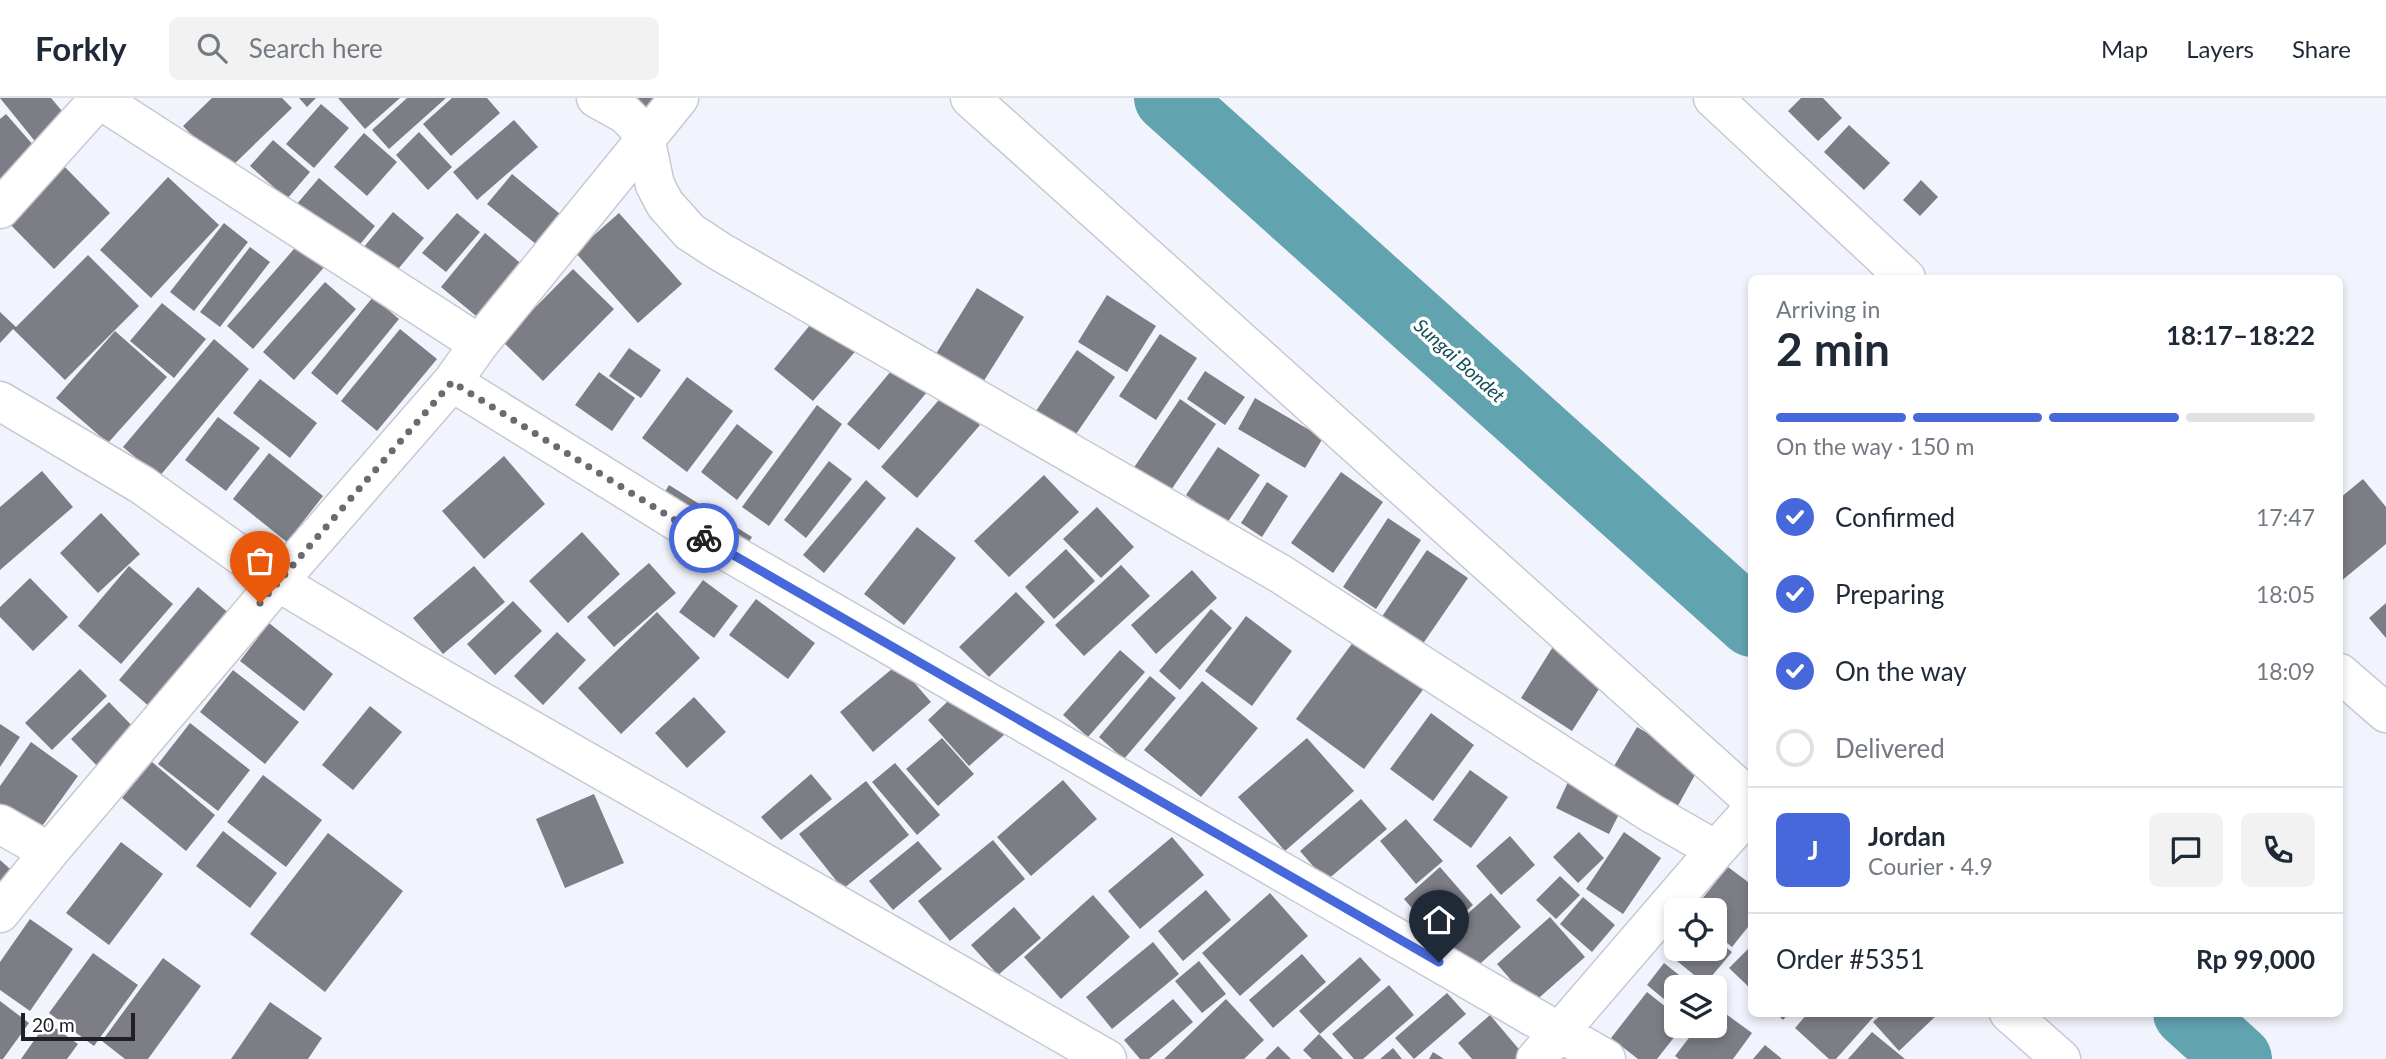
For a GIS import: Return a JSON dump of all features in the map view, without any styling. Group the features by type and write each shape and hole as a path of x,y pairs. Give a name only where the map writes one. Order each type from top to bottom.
{"street":[{"path":"0,209 97,98 479,344"},
{"path":"596,98 625,114 645,137 655,185 666,204 690,232 955,388 1279,573 1651,813 1716,850"},
{"path":"0,913 278,582 452,382 479,344 679,98"},
{"path":"970,98 1748,796"},
{"path":"1713,98 1903,275"},
{"path":"452,382 697,534 1547,1045 1606,1059"},
{"path":"0,401 142,485 278,582 414,663 1107,1059"},
{"path":"2343,676 2386,713"},
{"path":"1547,1045 1748,814"},
{"path":"0,824 49,852"},
{"path":"2014,1017 2061,1059"}],"building":[{"path":"0,98 51,98 73,124 42,150"},
{"path":"212,98 282,98 292,108 227,171 183,126"},
{"path":"299,98 316,98 307,107"},
{"path":"338,98 400,98 365,129"},
{"path":"407,98 446,98 389,149 372,130"},
{"path":"452,98 487,98 500,113 451,156 423,124"},
{"path":"630,98 668,98 651,117"},
{"path":"1801,98 1823,98 1842,118 1818,141 1788,111"},
{"path":"321,104 349,128 314,168 286,144"},
{"path":"6,114 41,154 0,187 0,119"},
{"path":"514,120 538,147 477,200 453,172"},
{"path":"1849,125 1890,163 1864,190 1824,152"},
{"path":"419,132 452,167 428,190 396,155"},
{"path":"364,133 397,162 367,196 334,167"},
{"path":"273,140 310,172 287,199 250,166"},
{"path":"59,161 110,213 54,269 2,216"},
{"path":"512,174 566,219 542,249 487,204"},
{"path":"168,177 219,225 151,298 100,250"},
{"path":"319,178 375,226 353,253 296,205"},
{"path":"1921,180 1938,197 1920,216 1903,200"},
{"path":"393,212 424,238 394,274 363,248"},
{"path":"457,213 480,232 446,272 422,253"},
{"path":"619,213 682,284 638,323 575,252"},
{"path":"224,223 248,242 194,311 170,292"},
{"path":"485,233 525,267 481,320 441,287"},
{"path":"300,242 326,265 253,349 227,326"},
{"path":"250,247 270,262 220,327 200,312"},
{"path":"88,255 139,306 65,380 13,329 0,343 0,312 16,327"},
{"path":"573,269 614,309 543,381 502,341"},
{"path":"325,282 356,309 294,380 263,352"},
{"path":"977,288 1024,317 980,387 934,357"},
{"path":"1107,295 1156,326 1127,372 1078,342"},
{"path":"373,297 399,319 337,395 311,373"},
{"path":"162,303 206,339 174,378 130,341"},
{"path":"819,314 859,347 813,401 774,369"},
{"path":"400,329 437,359 377,431 341,401"},
{"path":"115,331 167,377 108,443 56,398"},
{"path":"1160,334 1197,358 1156,420 1119,396"},
{"path":"214,339 249,369 159,477 123,447"},
{"path":"629,348 661,370 641,398 609,376"},
{"path":"1077,350 1115,377 1074,437 1036,411"},
{"path":"896,365 927,392 879,450 847,424"},
{"path":"1205,371 1245,397 1225,425 1187,399"},
{"path":"599,372 635,398 612,431 575,405"},
{"path":"687,377 733,411 687,472 642,438"},
{"path":"260,379 317,423 290,458 233,413"},
{"path":"944,394 980,425 917,498 881,467"},
{"path":"1255,398 1323,438 1305,468 1238,429"},
{"path":"1180,399 1216,424 1169,493 1133,469"},
{"path":"817,405 842,424 769,526 742,507"},
{"path":"218,417 260,448 226,491 185,460"},
{"path":"737,424 773,452 737,500 701,472"},
{"path":"1218,447 1260,475 1227,523 1186,495"},
{"path":"269,453 323,496 287,542 233,499"},
{"path":"504,456 545,504 484,559 442,511"},
{"path":"829,461 852,479 806,538 784,520"},
{"path":"42,471 73,507 0,570 0,507"},
{"path":"1341,472 1383,502 1333,573 1291,543"},
{"path":"1044,475 1079,512 1009,577 974,541"},
{"path":"2363,479 2386,507 2386,544 2343,580 2343,496"},
{"path":"866,480 886,498 824,573 803,555"},
{"path":"1267,482 1288,496 1262,537 1241,523"},
{"path":"669,485 752,537 744,550 661,498"},
{"path":"1097,507 1134,547 1101,578 1063,539"},
{"path":"101,513 140,554 98,593 60,553"},
{"path":"1388,518 1421,540 1376,609 1343,587"},
{"path":"917,527 956,558 904,625 864,594"},
{"path":"582,532 620,574 568,623 529,581"},
{"path":"1066,549 1095,581 1054,619 1025,587"},
{"path":"1427,550 1468,578 1420,648 1379,621"},
{"path":"649,563 676,593 614,647 587,617"},
{"path":"1121,565 1150,596 1084,656 1055,625"},
{"path":"129,566 173,604 121,664 78,626"},
{"path":"474,566 505,602 443,654 413,618"},
{"path":"1192,570 1217,598 1156,654 1131,625"},
{"path":"30,578 68,617 33,651 0,617 0,607"},
{"path":"703,580 738,606 714,638 679,612"},
{"path":"198,587 231,615 151,708 119,680"},
{"path":"1016,592 1045,622 989,677 959,647"},
{"path":"756,599 815,643 788,679 729,635"},
{"path":"513,601 542,631 495,675 467,644"},
{"path":"2386,603 2386,638 2369,618"},
{"path":"1211,609 1232,628 1180,690 1159,671"},
{"path":"657,612 700,658 621,734 578,688"},
{"path":"1246,616 1292,651 1252,706 1205,671"},
{"path":"269,623 333,674 304,711 240,661"},
{"path":"557,632 586,660 543,705 514,676"},
{"path":"1357,637 1425,687 1364,769 1296,719"},
{"path":"1554,645 1606,678 1572,731 1521,698"},
{"path":"1120,650 1145,672 1088,737 1063,715"},
{"path":"898,664 931,702 873,752 840,712"},
{"path":"80,669 107,696 52,750 25,723"},
{"path":"233,670 299,722 265,764 200,712"},
{"path":"1150,676 1176,698 1124,759 1099,737"},
{"path":"1202,681 1258,728 1201,797 1144,750"},
{"path":"962,688 1004,735 969,766 928,720"},
{"path":"694,697 726,732 687,768 655,733"},
{"path":"109,702 140,734 102,771 71,739"},
{"path":"370,706 402,732 353,790 322,765"},
{"path":"1431,713 1474,745 1433,801 1390,769"},
{"path":"190,723 250,770 218,811 158,764"},
{"path":"0,724 20,737 0,767"},
{"path":"1637,727 1701,764 1675,811 1610,773"},
{"path":"942,738 974,774 938,806 906,769"},
{"path":"1307,738 1354,791 1285,851 1238,797"},
{"path":"31,742 78,776 35,836 0,811 0,786"},
{"path":"152,762 215,815 186,851 122,798"},
{"path":"895,763 940,815 917,835 872,782"},
{"path":"1470,770 1508,797 1471,848 1433,820"},
{"path":"811,774 832,799 781,840 761,817"},
{"path":"263,775 322,820 286,867 227,822"},
{"path":"1063,780 1097,819 1031,876 997,837"},
{"path":"1569,780 1623,806 1609,834 1556,808"},
{"path":"866,781 909,835 843,889 799,834"},
{"path":"594,794 624,863 565,888 536,819"},
{"path":"1361,799 1387,829 1326,881 1300,851"},
{"path":"1406,819 1443,861 1416,884 1380,841"},
{"path":"223,831 277,873 250,908 196,866"},
{"path":"1579,832 1604,858 1578,883 1553,857"},
{"path":"1624,832 1661,858 1623,914 1586,889"},
{"path":"328,833 403,891 325,992 250,934"},
{"path":"1510,836 1535,865 1501,895 1476,866"},
{"path":"1172,837 1204,875 1140,929 1108,891"},
{"path":"993,840 1025,879 950,941 918,901"},
{"path":"918,841 942,869 893,910 869,881"},
{"path":"121,842 163,874 109,945 66,913"},
{"path":"0,860 18,876 0,895"},
{"path":"1440,867 1473,905 1437,937 1404,899"},
{"path":"1728,867 1748,882 1748,927 1732,947 1727,943 1727,898 1703,898"},
{"path":"1560,876 1580,895 1556,919 1536,900"},
{"path":"1206,890 1231,920 1183,961 1158,931"},
{"path":"1270,893 1308,936 1240,996 1202,953"},
{"path":"1491,893 1521,927 1472,971 1441,937"},
{"path":"1093,895 1130,937 1061,999 1024,957"},
{"path":"1583,897 1615,925 1592,952 1560,924"},
{"path":"1014,907 1041,938 998,975 971,945"},
{"path":"1550,917 1585,957 1532,1004 1497,964"},
{"path":"30,919 73,949 30,1011 0,990 0,962"},
{"path":"1153,942 1179,974 1112,1029 1086,997"},
{"path":"1748,949 1748,986 1729,968"},
{"path":"93,953 138,985 94,1046 49,1013"},
{"path":"1302,954 1326,982 1273,1028 1249,1000"},
{"path":"1360,957 1381,980 1320,1034 1299,1011"},
{"path":"163,958 201,986 148,1059 125,1059 102,1041"},
{"path":"1199,961 1226,994 1202,1013 1175,981"},
{"path":"1677,961 1724,961 1713,975 1694,975"},
{"path":"1664,963 1679,975 1664,975 1664,999 1647,985"},
{"path":"1389,985 1414,1015 1363,1059 1354,1059 1332,1034"},
{"path":"1647,992 1664,1005 1664,1038 1674,1038 1657,1059 1638,1059 1611,1038"},
{"path":"1447,993 1466,1014 1414,1059 1395,1038"},
{"path":"1173,999 1193,1022 1149,1059 1140,1059 1124,1040"},
{"path":"1226,999 1264,1040 1244,1059 1164,1059"},
{"path":"0,1001 29,1023 3,1059 0,1059"},
{"path":"270,1002 322,1038 308,1059 231,1059"},
{"path":"1490,1015 1523,1054 1518,1059 1472,1059 1458,1043"},
{"path":"1727,1015 1752,1033 1733,1059 1679,1059 1675,1056 1689,1038 1727,1038"},
{"path":"1805,1017 1873,1017 1836,1059 1829,1059 1795,1028"},
{"path":"1879,1017 1935,1017 1899,1051 1873,1022"},
{"path":"47,1022 78,1044 67,1059 21,1059"},
{"path":"1872,1032 1905,1059 1848,1059"},
{"path":"1319,1034 1343,1059 1312,1059 1303,1050"},
{"path":"1765,1045 1782,1059 1753,1059"},
{"path":"1278,1046 1291,1059 1265,1059"},
{"path":"1393,1048 1402,1059 1380,1059"},
{"path":"1433,1052 1444,1059 1429,1059"}],"waterway":[{"name":"Sungai Bondet","path":"1168,98 1748,619"},
{"name":"Sungai Bondet","path":"2191,1017 2238,1059"}],"way so far":[{"path":"260,603 452,382 704,538"}],"route":[{"path":"704,538 1439,962"}]}
